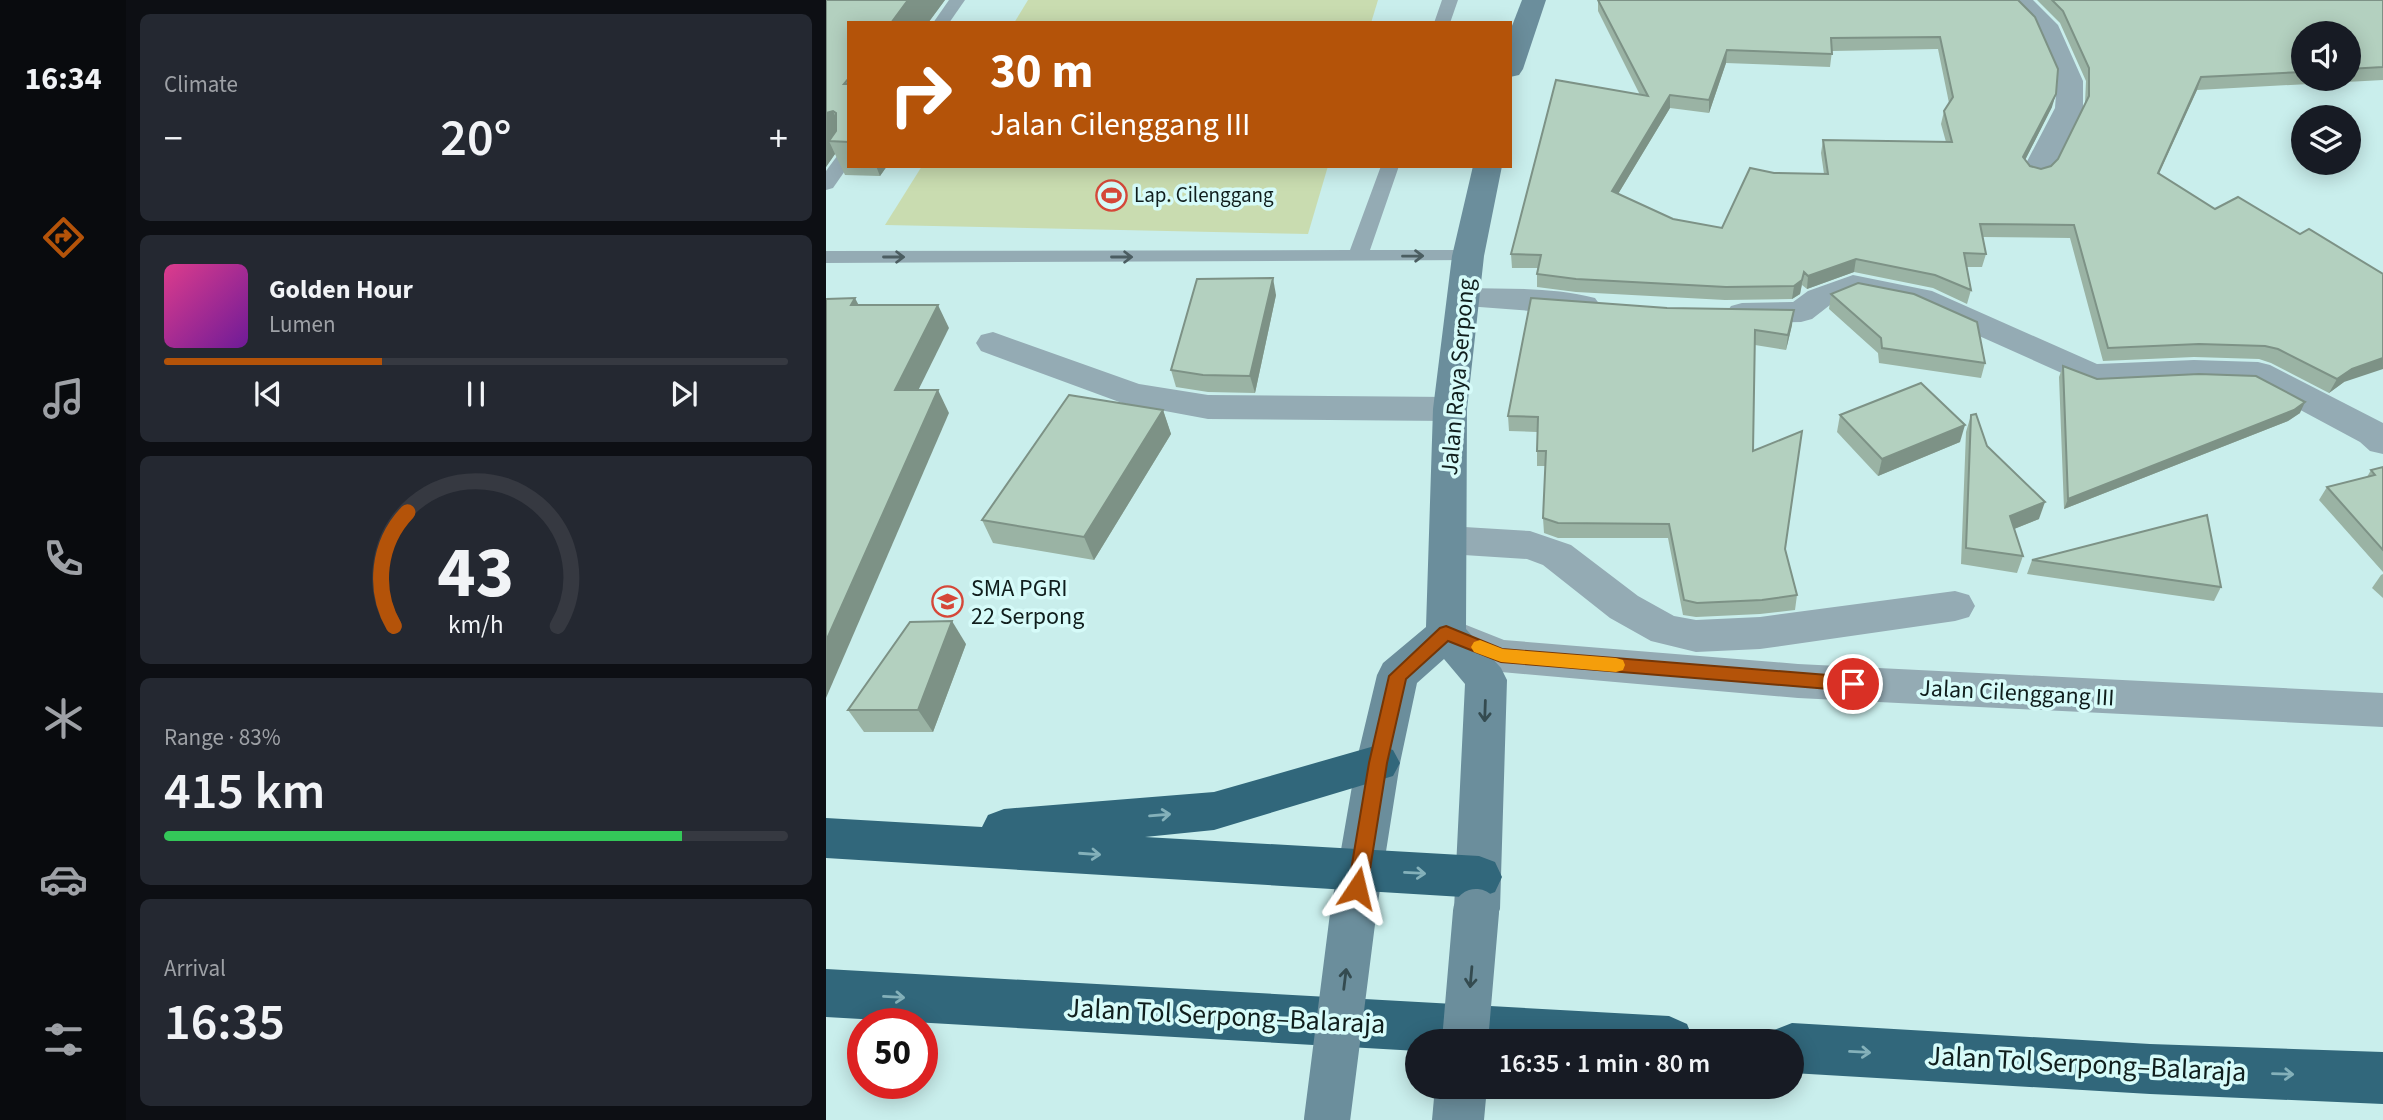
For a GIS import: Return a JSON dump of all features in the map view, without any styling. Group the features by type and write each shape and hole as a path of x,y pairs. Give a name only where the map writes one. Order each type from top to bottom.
{"highway":[{"path":"873,840 1213,811 1378,763"},
{"path":"826,838 873,840 1357,888 1478,894"},
{"name":"Jalan Tol Serpong–Balaraja","path":"826,993 1458,1029"},
{"name":"Jalan Tol Serpong–Balaraja","path":"1804,1049 2150,1069 2383,1078"}],"main road":[{"path":"1512,63 1534,0"},
{"name":"Jalan Raya Serpong","path":"1446,633 1450,409 1468,256 1488,168"},
{"path":"1327,1120 1357,888 1378,763 1398,676 1446,633 1486,680 1478,894 1466,1029"},
{"path":"1458,1120 1460,1099"}],"street":[{"path":"2018,0 2045,25 2070,81 2069,108 2037,171"},
{"path":"1711,312 1801,312 1819,298 1853,285 1921,298 2094,376 2194,372 2258,373 2373,433 2383,442"},
{"path":"1464,298 1530,299 1617,307"},
{"path":"993,343 1134,395 1197,405 1450,409"},
{"path":"1448,540 1530,545 1557,555 1624,607 1665,630 1696,636 1760,633 1955,606"},
{"name":"Jalan Cilenggang III","path":"1446,633 1501,656 1758,677 2046,695 2383,710"}],"lane":[{"path":"942,21 957,0"},
{"path":"1443,21 1450,0"},
{"path":"826,184 847,155"},
{"path":"1358,256 1389,168"},
{"path":"826,257 1468,256"}],"green space":[{"path":"1028,0 1378,0 1372,21 1015,21"},
{"name":"Lap. Cilenggang","path":"921,168 1327,168 1308,234 885,225"}],"building":[{"path":"826,0 908,0 892,21 847,21 847,80 844,84 847,84 847,142 829,141 836,131 836,113 826,113"},
{"path":"1598,0 2018,0 2035,17 2058,69 2056,94 2023,157 2030,166 2041,169 2051,166 2058,159 2089,96 2089,68 2063,11 2052,0 2383,0 2383,67 2361,68 2361,21 2291,21 2291,73 2201,77 2158,173 2215,209 2238,197 2300,234 2309,229 2383,274 2383,358 2352,369 2337,379 2278,349 2265,346 2199,344 2108,348 2074,225 1980,224 1986,254 1964,253 1971,290 1935,275 1856,259 1808,276 1804,272 1802,280 1794,286 1726,287 1576,279 1537,274 1541,255 1511,254 1556,80 1648,96","holes":["1940,37 1953,97 1944,111 1952,142 1823,140 1828,174 1774,173 1750,168 1722,228 1673,219 1612,191 1670,95 1709,100 1727,50 1832,54 1831,38"]},
{"path":"1273,278 1250,376 1203,375 1171,370 1197,279"},
{"path":"1858,283 1914,294 1977,322 1985,363 1882,348 1881,338 1831,294"},
{"path":"855,298 851,305 938,305 895,390 938,390 826,641 826,299"},
{"path":"1531,298 1667,308 1794,310 1788,335 1755,330 1753,451 1802,431 1785,549 1797,595 1762,600 1697,603 1684,600 1669,524 1558,523 1543,518 1546,451 1537,451 1538,417 1508,416"},
{"path":"2063,366 2097,379 2199,374 2256,376 2305,402 2294,410 2068,499"},
{"path":"1921,383 1965,425 1882,459 1840,415"},
{"path":"1069,395 1163,410 1084,537 982,520"},
{"path":"1976,414 1987,446 2045,502 2010,516 2023,556 1966,548 1971,415"},
{"path":"2383,467 2383,550 2327,487 2375,475 2371,470"},
{"path":"2207,515 2221,587 2032,560"},
{"path":"952,621 918,710 848,710 910,622"}],"slow traffic":[{"path":"1480,647 1501,656 1616,665"}],"place":[{"name":"Lap. Cilenggang","path":"1111,195"},
{"name":"SMA PGRI 22 Serpong","path":"948,602"}],"route":[{"path":"1357,888 1378,763 1398,676 1446,633 1501,656 1853,684"}]}
